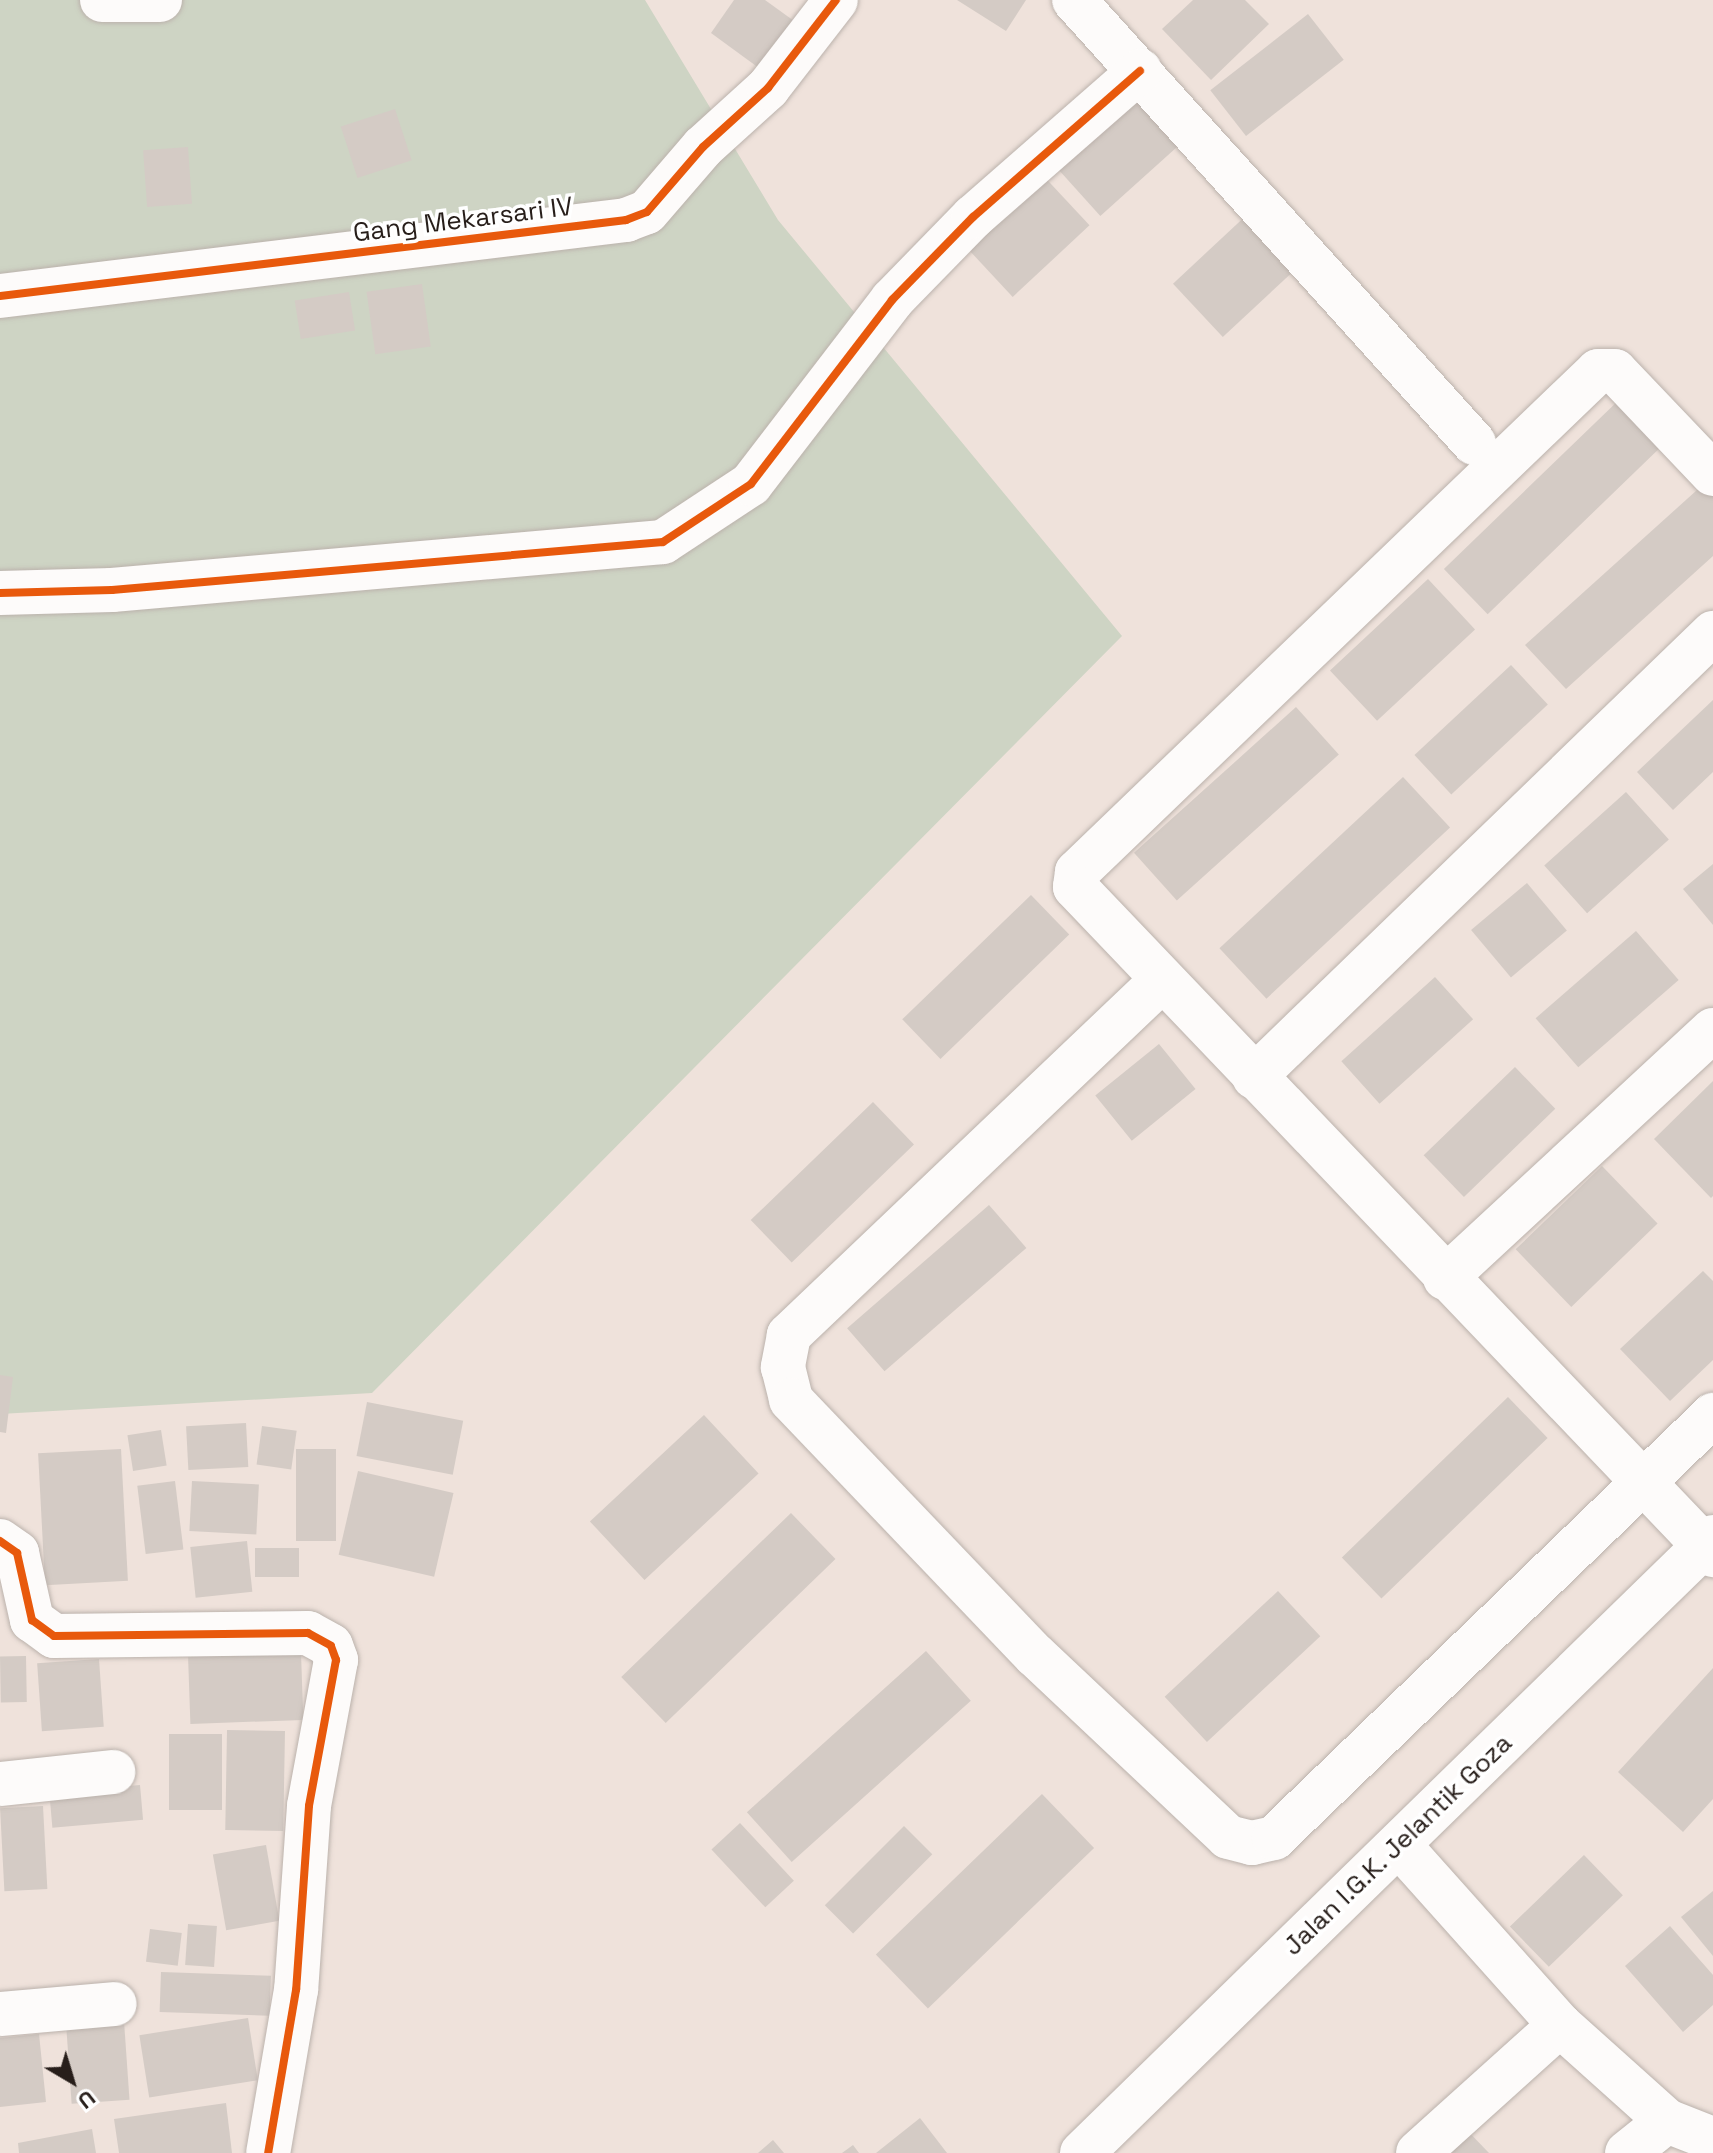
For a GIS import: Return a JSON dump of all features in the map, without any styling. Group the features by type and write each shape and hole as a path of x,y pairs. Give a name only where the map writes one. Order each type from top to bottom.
{"street":[{"path":"102,0 160,0"},
{"name":"Gang Mekarsari IV","path":"0,296 626,220 647,212 703,147 768,88 836,0"},
{"path":"1074,0 1474,443"},
{"path":"0,593 663,542 751,484 892,300 973,217 1140,71"},
{"path":"1710,1546 1642,1484 1082,900 1077,872 1598,371 1615,371 1713,474"},
{"path":"1254,1077 1713,633"},
{"path":"1161,981 789,1335 783,1367 791,1400 1035,1655 1228,1837 1252,1843 1274,1838 1713,1415"},
{"path":"1445,1278 1713,1030"},
{"path":"0,1541 17,1553 32,1620 54,1636 308,1633 331,1646 336,1660 309,1806 296,1990 268,2153"},
{"name":"Jalan I.G.K. Jelantik Goza","path":"1082,2153 1710,1546"},
{"path":"0,1784 113,1772"},
{"path":"1399,1845 1560,2025 1667,2121 1713,2139"},
{"path":"0,2014 115,2004"},
{"path":"1418,2153 1560,2025"},
{"path":"1627,2153 1667,2121"}],"green space":[{"path":"0,0 645,0 778,220 1122,636 372,1393 0,1414"}],"building":[{"path":"734,0 765,0 801,26 767,74 711,33"},
{"path":"957,0 1026,0 1006,31"},
{"path":"1193,0 1245,0 1269,24 1211,80 1162,29"},
{"path":"1308,14 1344,60 1246,136 1210,90"},
{"path":"1138,92 1183,142 1100,216 1056,166"},
{"path":"395,109 412,160 357,178 341,127"},
{"path":"188,147 192,204 147,207 143,150"},
{"path":"1037,169 1090,225 1013,297 960,241"},
{"path":"1252,210 1302,263 1223,337 1173,284"},
{"path":"422,284 431,346 375,354 367,292"},
{"path":"349,292 355,331 301,339 295,301"},
{"path":"1623,396 1667,441 1488,614 1444,569"},
{"path":"1707,481 1713,488 1713,556 1566,689 1525,645"},
{"path":"1428,579 1475,629 1377,721 1330,670"},
{"path":"1511,665 1548,704 1451,795 1414,755"},
{"path":"1713,700 1713,772 1673,810 1637,772"},
{"path":"1296,707 1339,755 1177,900 1134,853"},
{"path":"1403,777 1450,827 1266,999 1219,948"},
{"path":"1626,792 1669,840 1587,913 1544,866"},
{"path":"1713,864 1713,925 1683,889"},
{"path":"1527,883 1567,930 1511,977 1471,930"},
{"path":"1031,895 1069,935 940,1059 902,1019"},
{"path":"1636,931 1679,980 1578,1067 1536,1018"},
{"path":"1435,977 1473,1019 1380,1104 1341,1061"},
{"path":"1159,1044 1196,1089 1132,1141 1095,1096"},
{"path":"1515,1067 1555,1109 1464,1197 1424,1155"},
{"path":"1713,1081 1713,1196 1711,1198 1654,1139"},
{"path":"873,1102 914,1144 792,1263 751,1220"},
{"path":"1602,1166 1658,1224 1571,1307 1516,1249"},
{"path":"989,1205 1026,1248 885,1371 847,1328"},
{"path":"1703,1271 1713,1281 1713,1360 1670,1401 1620,1349"},
{"path":"0,1375 13,1377 6,1433 0,1432"},
{"path":"1508,1397 1548,1438 1381,1598 1342,1557"},
{"path":"367,1402 463,1421 453,1475 357,1456"},
{"path":"704,1415 759,1474 644,1580 590,1521"},
{"path":"246,1423 248,1467 188,1470 186,1426"},
{"path":"262,1426 297,1431 291,1469 257,1465"},
{"path":"161,1430 167,1466 133,1471 127,1435"},
{"path":"121,1449 128,1581 45,1585 38,1453"},
{"path":"296,1449 336,1449 336,1541 296,1541"},
{"path":"358,1471 453,1493 434,1577 339,1555"},
{"path":"175,1481 183,1549 146,1554 137,1486"},
{"path":"192,1481 259,1485 256,1534 189,1531"},
{"path":"791,1513 835,1559 666,1723 621,1677"},
{"path":"247,1541 252,1592 196,1598 190,1547"},
{"path":"255,1548 299,1548 299,1577 255,1577"},
{"path":"1278,1591 1320,1636 1207,1742 1165,1697"},
{"path":"926,1651 971,1701 792,1862 747,1812"},
{"path":"301,1653 303,1720 190,1724 188,1657"},
{"path":"0,1656 26,1656 27,1702 1,1702"},
{"path":"99,1659 104,1727 42,1731 37,1663"},
{"path":"1713,1668 1713,1799 1683,1832 1618,1772"},
{"path":"227,1730 285,1731 283,1831 225,1830"},
{"path":"169,1734 222,1734 222,1810 169,1810"},
{"path":"140,1785 143,1820 52,1828 49,1793"},
{"path":"1042,1794 1094,1848 928,2008 876,1954"},
{"path":"43,1806 47,1889 4,1891 0,1808"},
{"path":"740,1823 794,1881 765,1907 711,1850"},
{"path":"904,1826 932,1854 853,1933 825,1905"},
{"path":"266,1845 279,1921 226,1930 213,1854"},
{"path":"1584,1855 1623,1895 1549,1967 1510,1927"},
{"path":"1713,1891 1713,1956 1681,1917"},
{"path":"188,1924 217,1926 214,1967 185,1965"},
{"path":"1670,1926 1713,1975 1713,2005 1683,2032 1625,1966"},
{"path":"150,1929 182,1933 178,1966 146,1962"},
{"path":"161,1972 271,1976 270,2016 160,2012"},
{"path":"248,2018 258,2080 149,2097 139,2035"},
{"path":"124,2021 130,2100 72,2104 66,2025"},
{"path":"39,2034 46,2102 0,2107 0,2038"},
{"path":"226,2103 232,2153 119,2153 114,2119"},
{"path":"920,2118 947,2153 876,2153"},
{"path":"1462,2125 1489,2153 1435,2153"},
{"path":"92,2129 96,2153 19,2153 18,2143"},
{"path":"773,2140 784,2153 758,2153"},
{"path":"853,2145 859,2153 842,2153"}],"cycle path":[{"path":"0,296 626,220 647,212 703,147 768,88 836,0"},
{"path":"0,593 112,590 663,542 751,484 892,300 973,217 1140,71"},
{"path":"0,1541 17,1553 32,1620 54,1636 308,1633 331,1646 336,1660 309,1806 296,1990 268,2153"}]}
